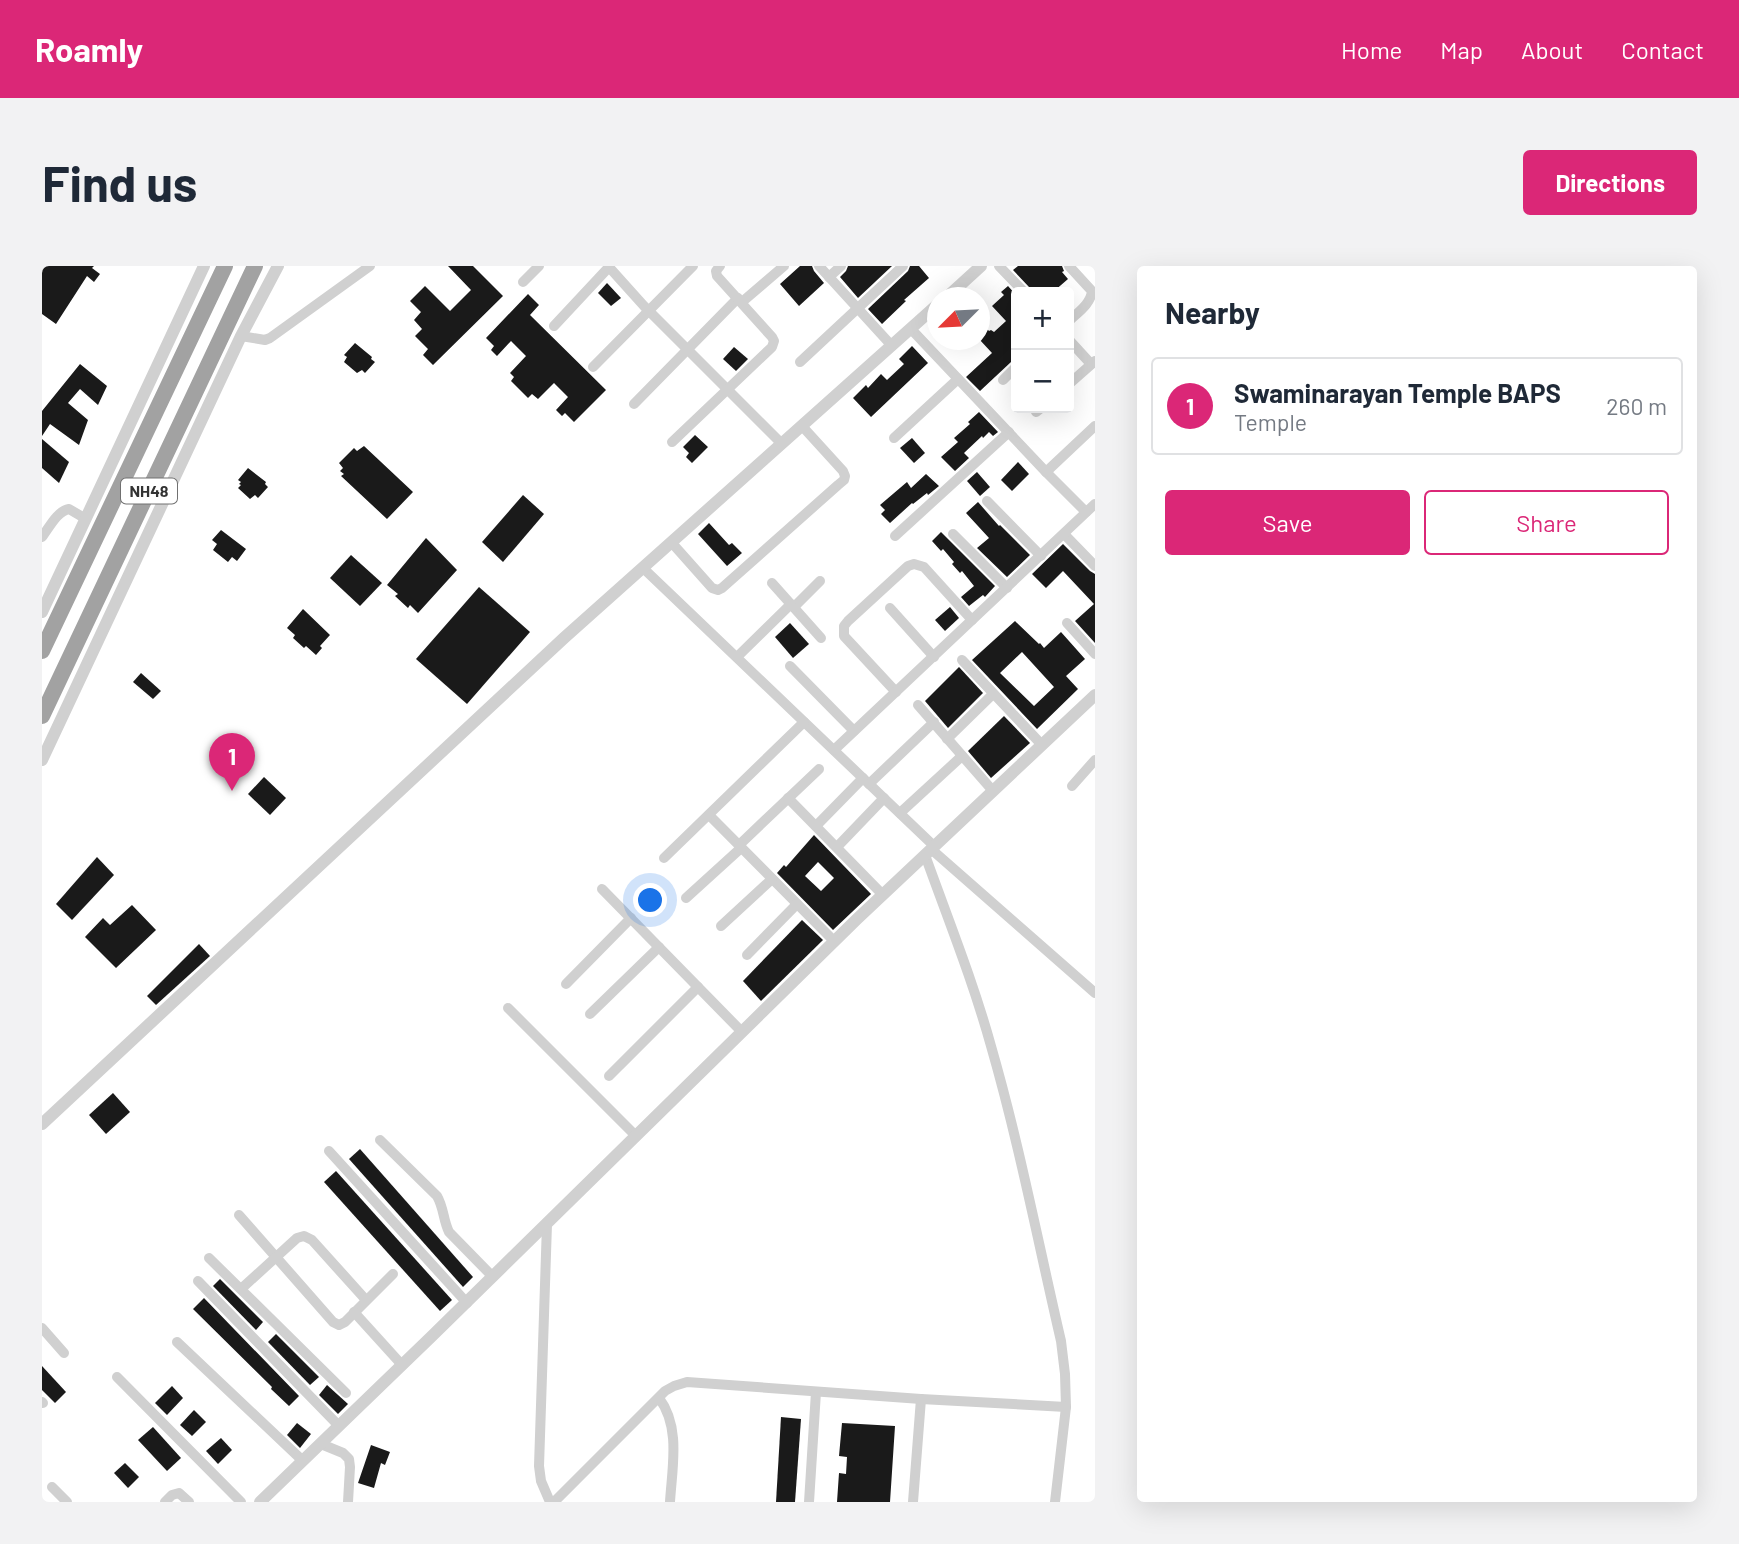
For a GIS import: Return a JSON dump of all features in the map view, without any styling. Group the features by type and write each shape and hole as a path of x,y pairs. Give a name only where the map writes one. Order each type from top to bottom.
{"highway":[{"name":"NH48","path":"42,651 225,266"},
{"name":"NH48","path":"42,716 255,266"}],"street":[{"path":"42,612 204,266"},
{"path":"42,760 240,336 278,266"},
{"path":"240,336 265,340 270,338 369,266"},
{"path":"523,282 539,266"},
{"path":"593,367 693,266"},
{"path":"672,442 770,350 774,341 716,273 720,266"},
{"path":"634,404 687,349 740,300 784,266"},
{"path":"820,266 892,346"},
{"path":"829,277 841,266"},
{"path":"800,362 903,266"},
{"path":"999,266 1019,287"},
{"path":"1069,266 1092,291 1088,302 1074,316"},
{"path":"554,326 609,267 782,444"},
{"path":"956,287 973,268"},
{"path":"42,1124 564,638 927,314"},
{"path":"911,329 1086,512"},
{"path":"1074,345 1093,365 1074,380"},
{"path":"1003,380 1011,372"},
{"path":"894,439 958,379"},
{"path":"671,543 712,588 718,590 844,480 843,471 802,426"},
{"path":"1046,472 1095,426"},
{"path":"895,536 1009,432"},
{"path":"987,501 1041,556"},
{"path":"834,750 1095,504"},
{"path":"42,537 65,509 86,519"},
{"path":"953,534 1007,588"},
{"path":"1064,534 1095,566"},
{"path":"896,692 845,636 844,626 848,621 908,566 914,564 924,567 972,620"},
{"path":"643,568 900,813 930,850 1095,993"},
{"path":"737,657 820,581"},
{"path":"772,583 821,638"},
{"path":"890,608 933,657"},
{"path":"1067,623 1095,654"},
{"path":"962,660 1042,745"},
{"path":"790,666 854,731"},
{"path":"947,739 993,694"},
{"path":"260,1502 467,1303 834,941 1094,698"},
{"path":"918,705 993,791"},
{"path":"664,858 804,722"},
{"path":"816,826 934,723"},
{"path":"900,813 962,756"},
{"path":"1072,786 1095,760"},
{"path":"686,898 819,769"},
{"path":"788,798 883,895"},
{"path":"837,847 884,798"},
{"path":"709,815 834,941"},
{"path":"930,850 991,1046 1014,1133 1061,1340 1066,1407 1055,1502"},
{"path":"721,926 772,879"},
{"path":"603,889 742,1032"},
{"path":"747,954 797,904"},
{"path":"566,984 631,918"},
{"path":"590,1013 659,947"},
{"path":"609,1076 698,987"},
{"path":"508,1008 636,1136"},
{"path":"380,1140 437,1196 442,1204 449,1232 493,1277"},
{"path":"329,1151 467,1303"},
{"path":"239,1215 333,1322 339,1325 393,1274"},
{"path":"547,1224 539,1466 541,1481 552,1502 659,1398 674,1386 687,1382 1066,1407"},
{"path":"241,1289 297,1238 304,1236 312,1240 366,1300"},
{"path":"209,1258 346,1393"},
{"path":"198,1281 339,1426"},
{"path":"354,1312 402,1366"},
{"path":"42,1328 64,1353"},
{"path":"177,1342 303,1461"},
{"path":"117,1377 241,1502"},
{"path":"809,1502 816,1392"},
{"path":"659,1398 665,1406 673,1430 670,1502"},
{"path":"913,1502 920,1399"},
{"path":"321,1444 349,1459 348,1502"},
{"path":"52,1486 67,1502"},
{"path":"165,1502 172,1495 179,1493 189,1502"}],"building":[{"path":"42,266 94,266 92,268 100,274 94,282 87,276 56,324 42,314"},
{"path":"448,266 473,266 503,296 433,365 423,355 428,349 415,336 422,329 414,320 421,312 410,301 425,286 450,311 471,290"},
{"path":"800,266 812,266 824,283 799,306 780,284"},
{"path":"848,266 892,266 858,298 840,277"},
{"path":"910,266 919,266 929,278 882,324 868,309"},
{"path":"1018,266 1062,266 1062,272 1068,279 1059,287 1029,287 1013,270"},
{"path":"607,283 621,298 611,306 598,293"},
{"path":"1008,286 1011,289 1011,362 980,391 966,377 992,353 989,350 990,330 994,332 1006,321 992,306 1004,295 1001,292"},
{"path":"528,294 539,305 530,315 606,390 574,422 565,413 562,416 556,410 568,397 554,383 538,399 532,394 528,398 511,381 514,377 510,373 526,356 511,341 497,356 491,350 494,346 486,338"},
{"path":"355,343 375,362 365,373 362,370 357,373 344,362 347,357 344,355"},
{"path":"912,346 928,363 871,417 853,398 866,385 868,388 881,374 887,380 904,364 899,359"},
{"path":"734,347 748,359 736,371 723,359"},
{"path":"80,364 107,386 98,405 80,389 68,403 88,420 79,445 50,424 42,436 42,411"},
{"path":"979,412 998,432 993,436 989,432 983,438 982,436 964,453 969,458 955,471 941,457 958,442 954,438"},
{"path":"695,435 708,447 692,463 686,457 689,453 683,447"},
{"path":"912,438 925,453 914,463 900,448"},
{"path":"42,439 69,462 59,483 42,468"},
{"path":"364,446 413,492 387,519 341,476 344,474 340,471 343,468 339,463 354,448 357,451"},
{"path":"1018,462 1029,474 1012,491 1001,480"},
{"path":"248,468 266,482 268,487 258,498 255,495 250,499 238,488 241,482 238,480"},
{"path":"977,472 990,487 980,496 967,481"},
{"path":"926,474 939,486 912,503 890,523 881,514 885,510 880,505 907,482 911,488"},
{"path":"523,495 544,514 503,562 482,542"},
{"path":"978,502 1030,555 1007,577 977,548 989,538 966,513"},
{"path":"709,523 729,545 732,543 742,553 727,566 698,534"},
{"path":"221,530 246,549 237,561 232,557 228,562 213,550 217,544 212,540"},
{"path":"941,532 995,586 985,597 983,595 969,606 961,597 974,586 962,571 960,573 952,564 954,562 943,549 941,551 932,541"},
{"path":"426,538 457,570 418,613 410,605 408,608 387,585"},
{"path":"1063,544 1095,574 1095,643 1075,621 1094,604 1063,571 1046,588 1032,574"},
{"path":"351,555 382,583 360,606 330,578"},
{"path":"479,587 530,632 467,704 416,659"},
{"path":"950,607 959,618 945,631 935,620"},
{"path":"303,609 330,635 316,655 293,638 295,635 287,628"},
{"path":"1015,621 1044,648 1061,632 1085,659 1066,676 1078,689 1037,729 972,660","holes":["1022,652 1054,687 1034,706 1000,673"]},
{"path":"790,623 809,644 793,658 775,637"},
{"path":"959,667 983,693 948,728 925,701"},
{"path":"141,673 161,691 153,699 133,682"},
{"path":"1004,716 1030,743 991,778 968,751"},
{"path":"264,777 286,798 270,815 248,794"},
{"path":"814,835 871,894 833,930 777,873 784,865 786,867","holes":["818,862 834,878 821,891 805,876"]},
{"path":"97,857 114,875 72,920 56,904"},
{"path":"132,905 156,930 116,968 85,937 103,918 110,925"},
{"path":"802,920 823,940 761,1001 743,981"},
{"path":"199,944 210,956 156,1005 147,996"},
{"path":"113,1093 130,1112 106,1134 89,1115"},
{"path":"360,1149 473,1277 463,1287 349,1159"},
{"path":"336,1171 452,1300 440,1311 324,1182"},
{"path":"220,1279 263,1322 256,1330 213,1286"},
{"path":"204,1298 299,1396 289,1406 193,1309"},
{"path":"276,1334 319,1377 310,1385 268,1342"},
{"path":"42,1366 66,1392 55,1403 42,1390"},
{"path":"327,1385 348,1404 338,1414 319,1395"},
{"path":"172,1386 183,1398 167,1415 155,1403"},
{"path":"194,1410 206,1422 192,1436 180,1425"},
{"path":"781,1417 801,1419 795,1502 776,1502"},
{"path":"297,1423 311,1434 300,1448 287,1435"},
{"path":"842,1423 895,1426 890,1502 837,1502 839,1473 846,1474 847,1457 839,1456"},
{"path":"153,1427 181,1458 167,1471 138,1440"},
{"path":"221,1438 232,1450 218,1464 206,1451"},
{"path":"371,1445 390,1452 385,1465 381,1463 374,1488 358,1483"},
{"path":"125,1463 139,1477 128,1488 114,1473"}],"place":[{"name":"Swaminarayan Temple BAPS","path":"232,791"}]}
